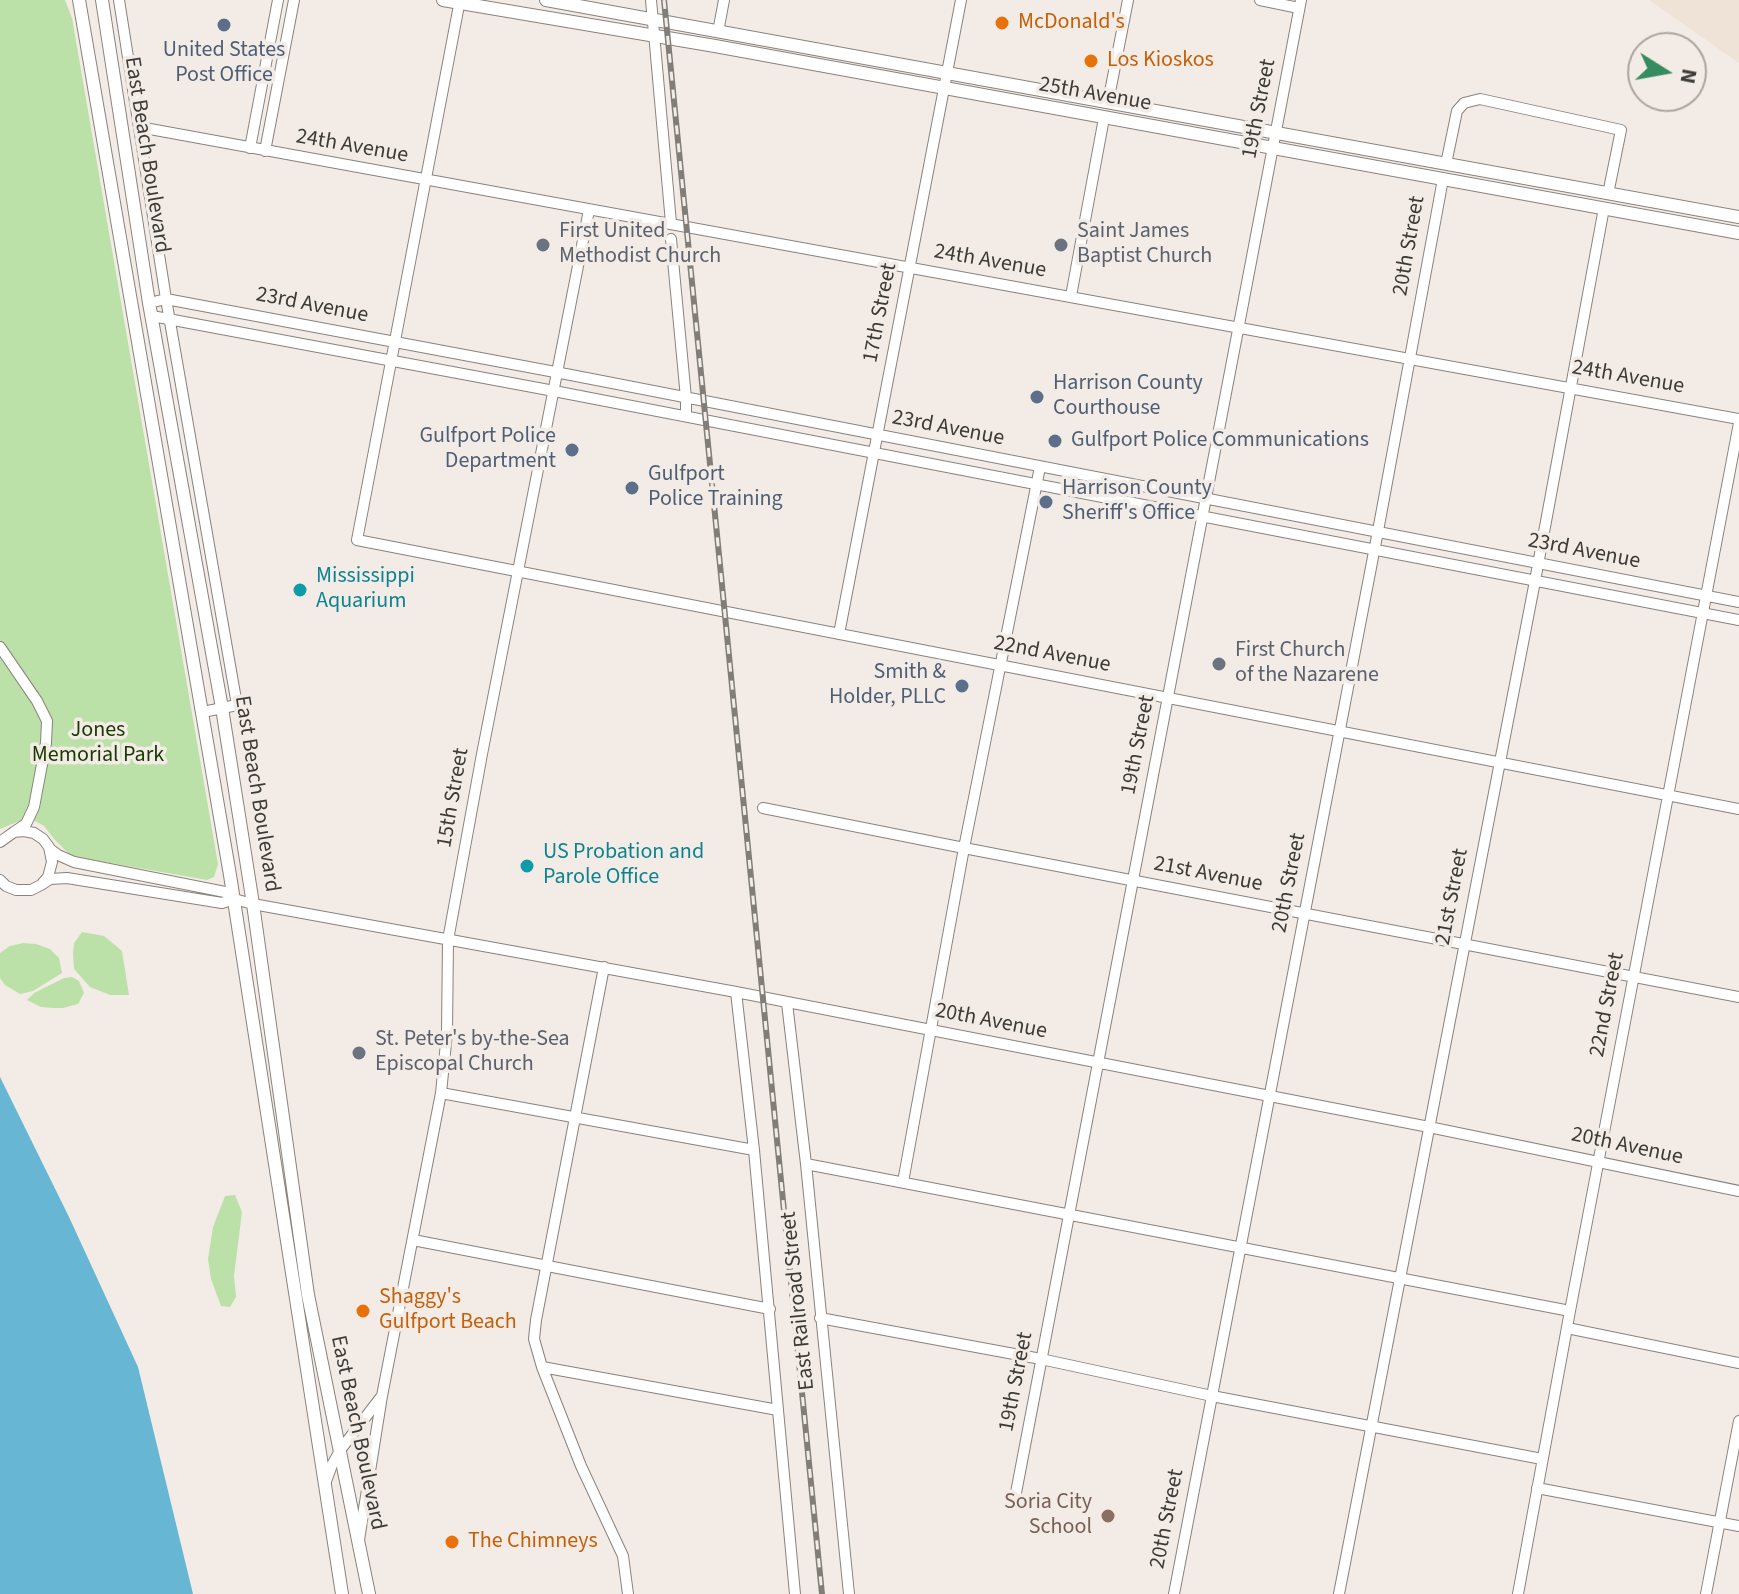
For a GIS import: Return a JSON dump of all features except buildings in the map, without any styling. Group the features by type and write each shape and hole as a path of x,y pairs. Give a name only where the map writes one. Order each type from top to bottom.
{"main road":[{"path":"72,0 83,22"},
{"name":"East Beach Boulevard","path":"79,0 234,899 342,1594"},
{"name":"East Beach Boulevard","path":"102,0 150,310 222,708 308,1295 369,1594"},
{"path":"110,0 136,183 134,207"},
{"name":"25th Avenue","path":"443,0 1739,233"},
{"name":"25th Avenue","path":"546,0 1739,217"}],"street":[{"path":"119,0 166,299 237,705 203,712"},
{"path":"250,148 278,0"},
{"path":"265,151 294,0"},
{"path":"651,0 671,223"},
{"path":"718,32 724,0"},
{"name":"17th Street","path":"839,634 961,0"},
{"path":"1108,102 1128,0"},
{"path":"1260,0 1300,4"},
{"path":"391,361 460,2"},
{"name":"19th Street","path":"1015,1498 1300,4"},
{"path":"1446,164 1457,111 1464,103 1480,99 1621,130 1608,194"},
{"path":"1071,296 1104,118"},
{"name":"24th Avenue","path":"139,127 1739,421"},
{"name":"20th Street","path":"1174,1594 1443,179"},
{"name":"21st Street","path":"1339,1594 1604,208"},
{"name":"15th Street","path":"359,1542 382,1396 441,1093 447,1033 448,940 589,210"},
{"path":"671,239 686,416"},
{"name":"23rd Avenue","path":"150,310 166,299 1739,602"},
{"name":"23rd Avenue","path":"150,310 170,319 1739,620"},
{"path":"444,371 456,354"},
{"name":"22nd Avenue","path":"391,361 357,540 1739,809"},
{"name":"22nd Street","path":"1518,1594 1739,421"},
{"path":"903,1182 964,848 1040,467"},
{"path":"0,647 47,721 34,807 26,824 0,842"},
{"path":"34,807 52,857 52,867 41,885"},
{"name":"21st Avenue","path":"763,808 1739,997"},
{"path":"14,832 29,832 43,839"},
{"name":"20th Avenue","path":"50,849 74,862 225,892 234,899 253,904 736,992 1429,1127 1739,1191"},
{"name":"20th Avenue","path":"6,889 26,891 50,879 67,878 222,903 234,899"},
{"path":"0,880 6,889"},
{"path":"604,967 534,1339 581,1466 623,1556 628,1594"},
{"path":"736,992 770,1309 795,1594"},
{"name":"East Railroad Street","path":"787,1003 849,1594"},
{"path":"441,1093 754,1150"},
{"path":"806,1164 1570,1311"},
{"path":"413,1240 770,1309"},
{"path":"820,1318 1542,1459"},
{"path":"1567,1328 1739,1363"},
{"path":"542,1367 778,1410"},
{"name":"15th Street","path":"325,1484 341,1449 382,1396"},
{"path":"1706,1594 1739,1421"},
{"path":"1537,1488 1739,1526"}],"shaded area":[{"path":"1649,0 1739,0 1739,63 1707,41 1707,32 1695,32"}],"green space":[{"name":"Jones Memorial Park","path":"0,0 65,0 72,18 218,864 214,877 207,880 71,856 44,826 33,820 0,829"},
{"path":"82,932 104,936 122,951 129,995 110,995 90,987 74,969 74,943"},
{"path":"23,943 50,949 59,958 62,973 33,991 20,994 0,978 0,953 10,946"},
{"path":"72,977 79,981 84,993 78,1004 53,1008 41,1007 27,1000 34,993"},
{"path":"235,1195 242,1212 234,1276 236,1297 230,1307 221,1306 211,1279 208,1259 213,1227 225,1196"}],"water":[{"path":"0,1077 138,1367 193,1594 0,1594"}],"railway":[{"path":"664,0 822,1594"}],"place":[{"name":"McDonald's","path":"1002,23"},
{"name":"United States Post Office","path":"224,25"},
{"name":"Los Kioskos","path":"1091,61"},
{"name":"First United Methodist Church","path":"543,245"},
{"name":"Saint James Baptist Church","path":"1061,245"},
{"name":"Harrison County Courthouse","path":"1037,397"},
{"name":"Gulfport Police Communications","path":"1055,441"},
{"name":"Gulfport Police Department","path":"572,450"},
{"name":"Gulfport Police Training","path":"632,488"},
{"name":"Harrison County Sheriff's Office","path":"1046,502"},
{"name":"Mississippi Aquarium","path":"300,590"},
{"name":"First Church of the Nazarene","path":"1219,664"},
{"name":"Smith & Holder, PLLC","path":"962,686"},
{"name":"US Probation and Parole Office","path":"527,866"},
{"name":"St. Peter's by-the-Sea Episcopal Church","path":"359,1053"},
{"name":"Shaggy's Gulfport Beach","path":"363,1311"},
{"name":"Soria City School","path":"1108,1516"},
{"name":"The Chimneys","path":"452,1542"}]}
